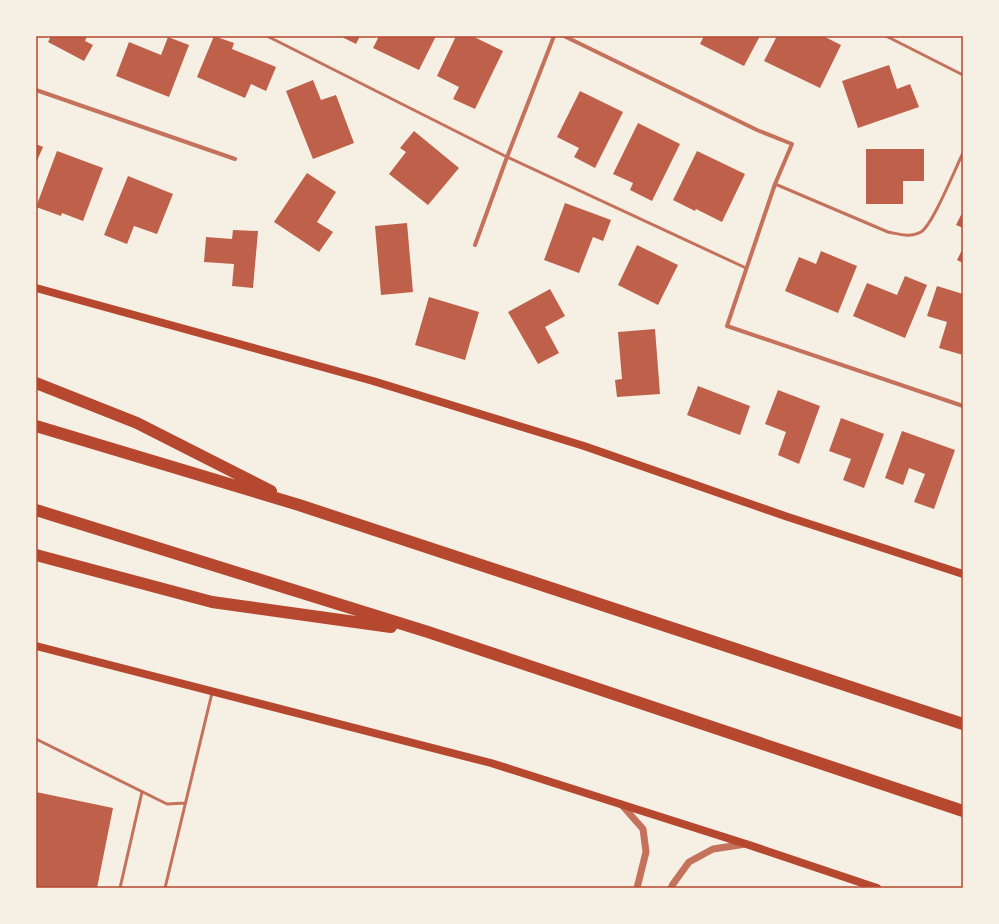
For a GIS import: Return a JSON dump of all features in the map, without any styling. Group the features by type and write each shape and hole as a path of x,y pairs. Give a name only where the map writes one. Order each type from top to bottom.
{"highway":[{"path":"36,383 137,423 299,505"},
{"path":"36,426 299,505 963,724"},
{"path":"36,510 428,632 963,811"},
{"path":"36,554 212,602 428,632"}],"main road":[{"path":"36,288 374,381 584,446 785,516 963,574"},
{"path":"36,646 490,763 746,844 877,888"}],"street":[{"path":"475,245 507,156 554,36"},
{"path":"564,36 757,130 792,144 775,184 727,326 963,406"},
{"path":"36,90 234,159"},
{"path":"622,804 643,829 646,852 637,888"},
{"path":"671,888 689,862 713,849 746,844"}],"lane":[{"path":"267,36 507,156 746,268"},
{"path":"886,36 963,75"},
{"path":"775,184 888,232 906,236 921,232 930,222 963,153"},
{"path":"165,888 212,691"},
{"path":"36,738 167,804 185,803"},
{"path":"120,888 142,792"}],"building":[{"path":"51,36 87,36 85,41 93,45 84,61 48,42"},
{"path":"214,36 234,43 232,49 276,67 266,91 251,84 245,98 197,77"},
{"path":"340,36 360,36 356,44"},
{"path":"379,36 436,36 419,70 373,48"},
{"path":"456,36 472,36 503,51 475,109 453,99 459,87 437,76"},
{"path":"704,36 760,36 744,66 700,44"},
{"path":"777,36 823,36 841,45 820,88 764,61"},
{"path":"168,37 189,45 169,97 116,76 129,42 161,55"},
{"path":"889,65 897,89 910,84 919,107 858,128 842,81"},
{"path":"313,80 321,100 336,95 354,143 313,159 286,91"},
{"path":"580,91 623,112 595,168 574,157 579,148 557,137"},
{"path":"638,123 680,144 652,201 630,190 633,183 613,174"},
{"path":"414,131 459,168 428,205 389,174 406,152 400,148"},
{"path":"36,144 43,147 36,163"},
{"path":"866,149 924,149 924,181 903,181 903,204 866,204"},
{"path":"57,151 103,168 83,221 62,213 61,216 36,207"},
{"path":"697,151 745,174 722,222 696,209 695,211 673,200"},
{"path":"307,173 336,192 317,222 333,232 319,252 274,222"},
{"path":"128,176 173,194 157,234 134,226 127,244 104,235"},
{"path":"565,203 611,220 603,241 593,237 579,273 544,260"},
{"path":"963,211 963,228 956,225"},
{"path":"407,223 413,292 381,295 375,226"},
{"path":"233,230 258,231 253,288 232,286 234,264 204,262 206,237 232,239"},
{"path":"637,245 678,265 658,305 618,285"},
{"path":"963,248 963,263 957,260"},
{"path":"821,251 857,266 838,313 785,291 799,257 816,264"},
{"path":"905,276 927,285 905,338 853,316 867,283 897,295"},
{"path":"937,286 963,294 963,355 939,348 947,322 927,316"},
{"path":"550,289 565,316 545,327 559,353 538,364 508,312"},
{"path":"429,297 479,312 465,360 415,345"},
{"path":"655,329 660,394 617,397 615,380 622,379 618,332"},
{"path":"698,386 750,406 740,435 687,415"},
{"path":"778,390 820,406 799,464 778,455 786,432 765,424"},
{"path":"841,418 884,434 864,488 843,480 851,459 829,451"},
{"path":"902,431 955,450 934,509 914,502 925,474 909,468 903,485 885,478"},
{"path":"36,792 113,808 97,888 36,888"}]}
